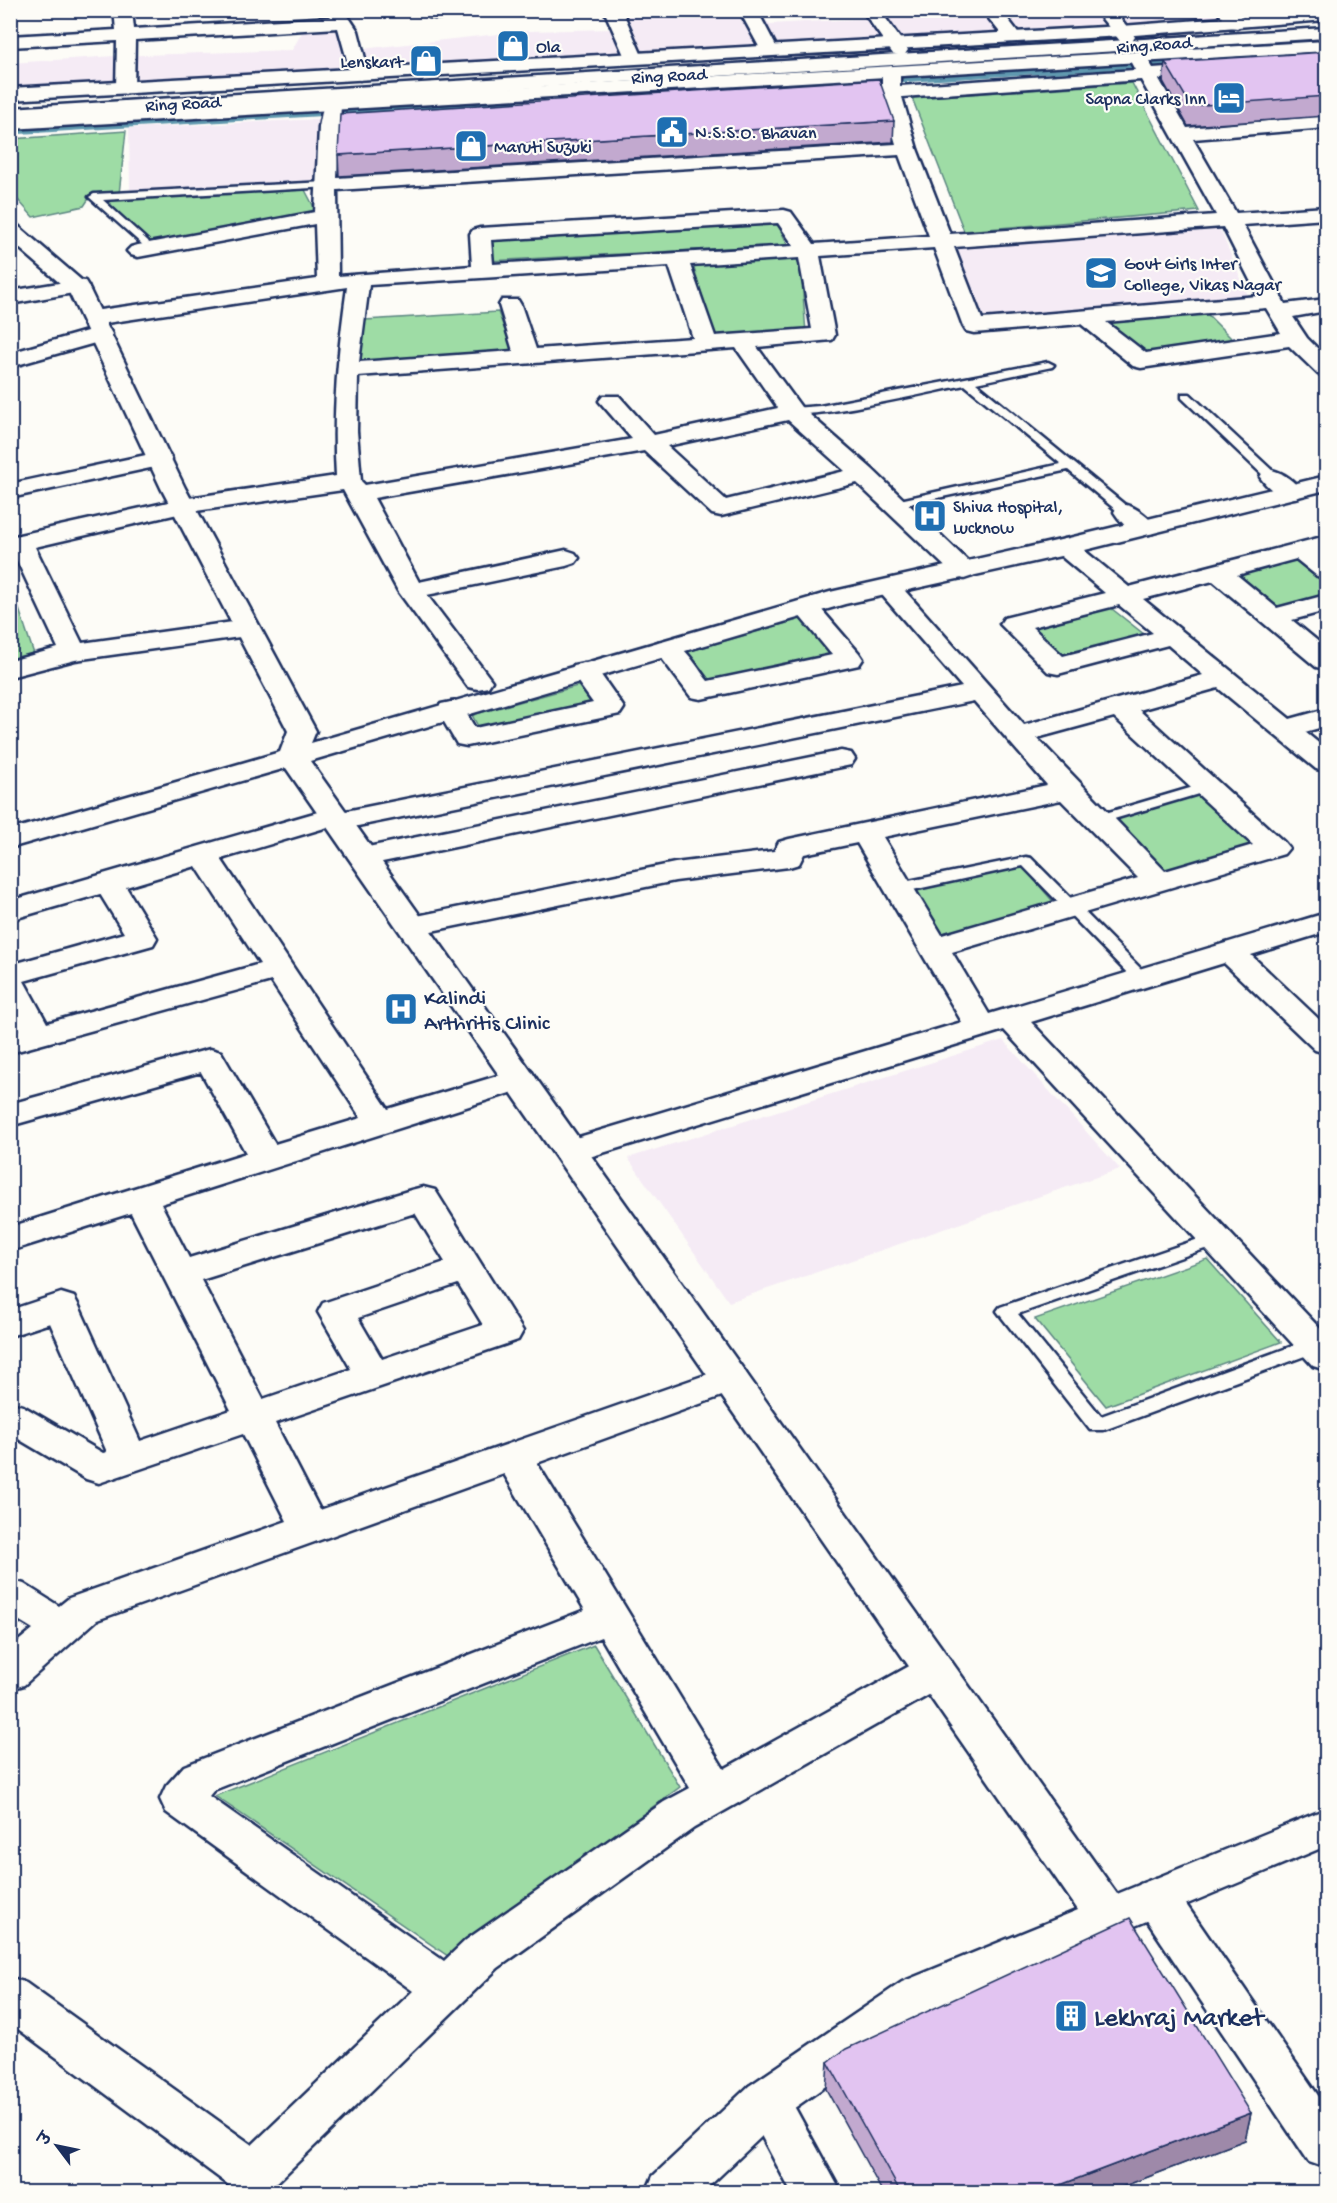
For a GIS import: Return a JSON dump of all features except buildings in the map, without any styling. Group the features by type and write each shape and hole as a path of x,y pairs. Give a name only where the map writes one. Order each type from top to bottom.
{"main road":[{"path":"123,10 126,35 125,88"},
{"path":"435,14 478,10"},
{"path":"613,10 634,58"},
{"path":"748,10 769,50"},
{"path":"871,10 896,47"},
{"path":"991,10 1012,36"},
{"path":"1104,10 1124,34"},
{"path":"10,94 769,50 896,47 1012,36 1124,34 1231,17 1326,15"},
{"path":"10,42 126,35 340,16 360,74"},
{"name":"Ring Road","path":"10,102 896,47 1326,24"},
{"name":"Ring Road","path":"10,114 523,100 1326,33"},
{"path":"1143,66 1326,46"},
{"path":"10,123 330,114 523,100 1143,66 1326,63"},
{"path":"1143,66 1276,307 1296,338 1326,369"},
{"path":"821,97 891,80"},
{"path":"891,80 907,149 974,326 1084,315 1217,306 1326,305"},
{"path":"330,114 399,123"},
{"path":"328,282 325,216 330,114"},
{"path":"1181,134 1320,122 1326,139"},
{"path":"326,185 907,149"},
{"path":"10,360 97,326 328,282 808,251 1326,213"},
{"path":"141,247 325,216"},
{"path":"347,370 824,335 808,251 784,216 480,234 483,272"},
{"path":"14,237 77,286 182,506 247,628 297,743 336,818 1108,1917"},
{"path":"677,259 706,344"},
{"path":"359,279 347,370 345,431 354,487 411,591 478,681"},
{"path":"10,298 77,286"},
{"path":"510,305 527,358"},
{"path":"1217,306 1256,344"},
{"path":"1084,315 1141,361 1296,338"},
{"path":"742,341 793,412 863,474 956,563"},
{"path":"611,401 649,443 721,509 863,474"},
{"path":"73,652 16,544 182,506 354,487 649,443 793,412"},
{"path":"10,491 160,459"},
{"path":"10,815 297,743 451,710 806,608 889,588 956,563 1281,484 1326,464"},
{"path":"1281,484 1326,483"},
{"path":"10,839 478,681 801,591 956,563 1065,547 1135,520"},
{"path":"1172,636 1058,666 1012,624 1326,544"},
{"path":"1065,547 1326,763"},
{"path":"1300,550 1326,571"},
{"path":"411,591 566,558"},
{"path":"1217,571 1325,658"},
{"path":"889,588 1067,790 1159,882"},
{"path":"1272,617 1326,603"},
{"path":"667,648 701,691 850,659 806,608"},
{"path":"10,669 73,652 247,628"},
{"path":"451,710 467,738 609,708 584,671"},
{"path":"1018,735 1223,678"},
{"path":"10,911 203,854 336,818 980,692"},
{"path":"935,947 1274,848 1119,707"},
{"path":"1285,729 1326,717"},
{"path":"363,857 841,759"},
{"path":"412,926 675,872 789,858 789,848 1067,790"},
{"path":"865,832 935,947 996,1022 1216,1239 1321,1351"},
{"path":"203,854 381,1123"},
{"path":"10,975 142,938 108,882"},
{"path":"571,1151 1326,922"},
{"path":"1229,951 1326,1043"},
{"path":"10,984 24,1039 279,969"},
{"path":"10,1115 210,1059 266,1159"},
{"path":"12,1235 141,1198 520,1079"},
{"path":"141,1198 310,1528"},
{"path":"10,1416 99,1469 252,1415 505,1331 423,1198 179,1274"},
{"path":"373,1375 336,1312 466,1268"},
{"path":"10,1323 60,1306 129,1458"},
{"path":"10,1673 83,1609 730,1379"},
{"path":"513,1456 716,1794"},
{"path":"10,1595 62,1628"},
{"path":"447,1989 181,1799 199,1778 610,1617"},
{"path":"10,1997 255,2175 482,1954 679,1815 936,1671"},
{"path":"670,2193 766,2101 918,1996 1326,1827"},
{"path":"1156,1897 1326,2146"},
{"path":"766,2101 818,2193"}],"lane":[{"path":"141,247 94,197 326,185"},
{"path":"793,412 820,410 1048,365"},
{"path":"967,381 1135,520"},
{"path":"1186,396 1281,484"},
{"path":"895,505 1070,466"},
{"path":"1097,819 1206,787"},
{"path":"899,888 1026,861 1141,978"},
{"path":"1216,1239 1006,1311 1097,1425 1321,1351"}],"shaded area":[{"path":"1017,10 1221,10 1230,20 715,51 637,52 621,11 754,11 770,24"},
{"path":"359,27 361,49 527,31 615,29 628,55 11,91 11,63 114,56 292,50 304,29"},
{"path":"884,88 895,146 313,184 202,186 130,192 129,128 515,110"},
{"name":"Govt Girls Inter College, Vikas Nagar","path":"1219,227 1250,300 979,321 955,246"},
{"path":"1003,1040 1120,1169 729,1302 628,1158"}],"green space":[{"path":"1132,83 1199,211 964,231 912,98"},
{"path":"126,131 119,194 90,197 84,206 33,217 11,192 11,139"},
{"path":"304,188 316,211 151,244 104,200"},
{"path":"775,219 788,245 488,261 487,238"},
{"path":"800,255 806,333 714,337 693,264"},
{"path":"1202,309 1235,342 1139,355 1094,319"},
{"path":"498,312 514,354 357,361 365,320"},
{"path":"1299,559 1326,580 1326,595 1280,608 1238,575"},
{"path":"10,582 34,654 11,660 10,660"},
{"path":"1107,605 1145,635 1064,658 1027,627"},
{"path":"801,619 837,655 709,683 687,652"},
{"path":"581,685 593,704 479,728 472,715"},
{"path":"1202,794 1257,843 1163,871 1110,821"},
{"path":"1023,867 1057,906 941,938 910,890"},
{"path":"1207,1259 1281,1342 1106,1406 1035,1319"},
{"path":"594,1645 680,1787 448,1956 215,1796"}],"waterway":[{"path":"1269,56 1326,51"},
{"path":"865,81 1179,62"},
{"path":"613,95 822,83"},
{"path":"10,131 515,101"}],"place":[{"name":"Ola","path":"513,46"},
{"name":"Lenskart","path":"426,61"},
{"name":"Sapna Clarks Inn","path":"1229,98"},
{"name":"N.S.S.O. Bhavan","path":"672,132"},
{"name":"Maruti Suzuki","path":"471,146"},
{"name":"Govt Girls Inter College, Vikas Nagar","path":"1101,273"},
{"name":"Shiva Hospital, Lucknow","path":"930,516"},
{"name":"Kalindi Arthritis Clinic","path":"401,1009"},
{"name":"Lekhraj Market","path":"1071,2016"}]}
